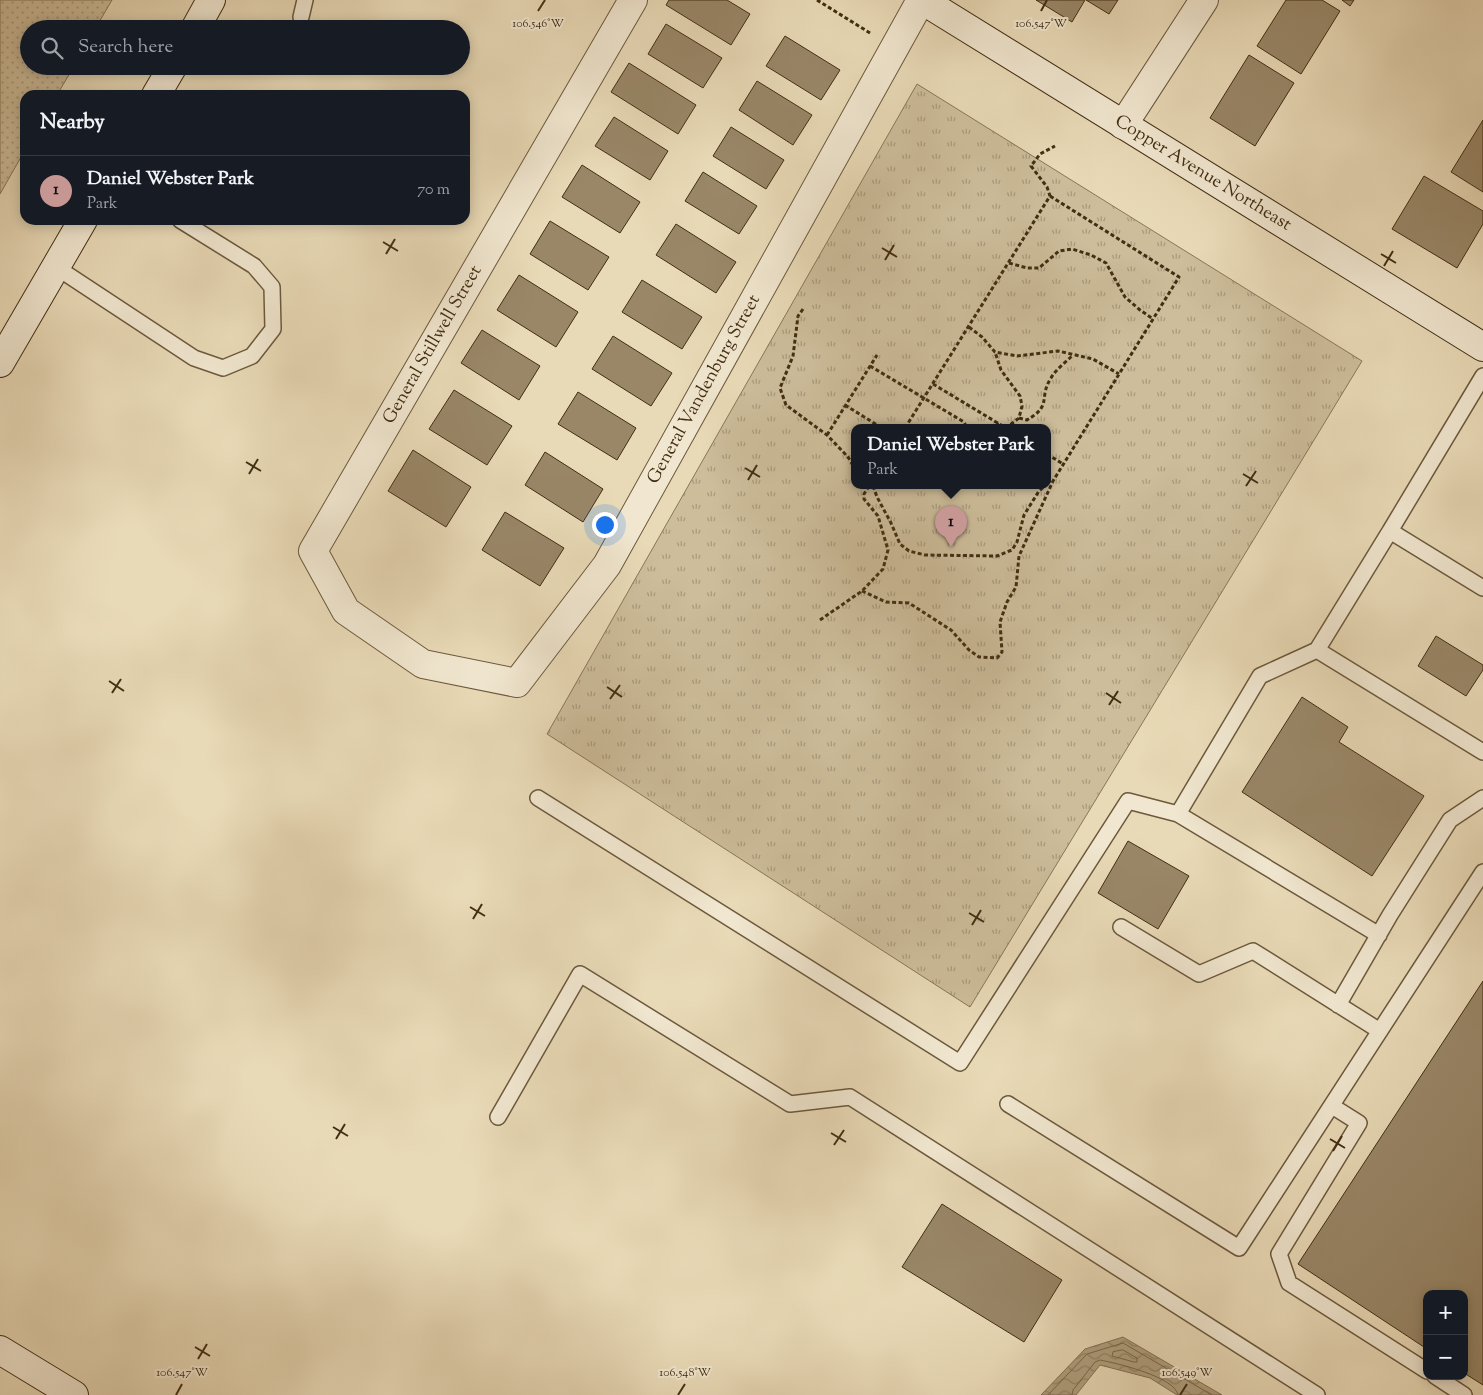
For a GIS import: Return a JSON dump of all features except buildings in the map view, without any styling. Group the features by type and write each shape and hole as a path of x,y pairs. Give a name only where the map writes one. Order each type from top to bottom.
{"street":[{"path":"199,20 211,0"},
{"name":"General Stillwell Street","path":"423,664 346,611 313,551 633,0"},
{"name":"General Vandenburg Street","path":"423,664 517,683 607,565 921,0"},
{"name":"Copper Avenue Northeast","path":"921,0 1483,347"},
{"path":"1123,125 1204,0"},
{"path":"159,90 168,75"},
{"path":"0,363 80,225"},
{"path":"0,1350 74,1395"}],"lane":[{"path":"301,17 305,0"},
{"path":"56,266 194,358 224,368 252,356 273,329 272,287 254,266 188,225"},
{"path":"1178,814 1260,676 1317,650 1483,376"},
{"path":"1390,531 1483,588"},
{"path":"1317,650 1483,752"},
{"path":"538,798 960,1063 1128,801 1178,814 1379,935"},
{"path":"1338,1005 1450,820 1483,798"},
{"path":"1008,1104 1239,1248 1483,872"},
{"path":"1121,927 1199,974 1253,952 1380,1031"},
{"path":"498,1117 580,974 790,1104 850,1097 1317,1395"},
{"path":"1332,1106 1360,1123 1279,1254 1289,1283 1423,1368"},
{"path":"1440,1380 1464,1395"}],"path":[{"path":"818,0 873,34"},
{"path":"1051,480 1064,464 1179,277 1050,196 1047,187 1031,166 1040,154 1055,146"},
{"path":"908,424 1050,196"},
{"path":"1009,263 1027,268 1039,268 1059,251 1072,249 1091,255 1106,263 1125,297 1154,319"},
{"path":"803,309 798,316 793,356 780,388 786,405 827,434 851,462"},
{"path":"969,327 982,337 995,352 1001,370 1020,396 1022,406 1019,418 1011,424"},
{"path":"995,352 1017,356 1058,351 1093,359 1119,374"},
{"path":"827,434 877,355"},
{"path":"1019,418 1027,420 1038,414 1044,405 1045,390 1051,376 1073,355"},
{"path":"870,366 965,424"},
{"path":"933,384 998,424"},
{"path":"845,405 876,424"},
{"path":"1051,456 1064,464"},
{"path":"820,620 862,591 883,569 888,550 878,516 864,499 864,494 868,489"},
{"path":"873,489 900,544 909,551 925,555 998,556 1012,550 1017,542 1024,515 1041,489"},
{"path":"862,591 886,602 909,603 951,630 969,650 979,657 997,658 1002,652 1000,622 1007,602 1016,587 1019,556 1046,489"}],"green space":[{"path":"0,0 112,0 100,20 20,20 20,75 69,75 60,90 20,90 20,159 0,194"},
{"path":"917,84 1362,361 970,1007 547,734"}],"water":[{"path":"1123,1337 1222,1395 1177,1395 1150,1378 1100,1365 1076,1395 1041,1395 1085,1349"}],"place":[{"name":"Daniel Webster Park","path":"951,547"}]}
